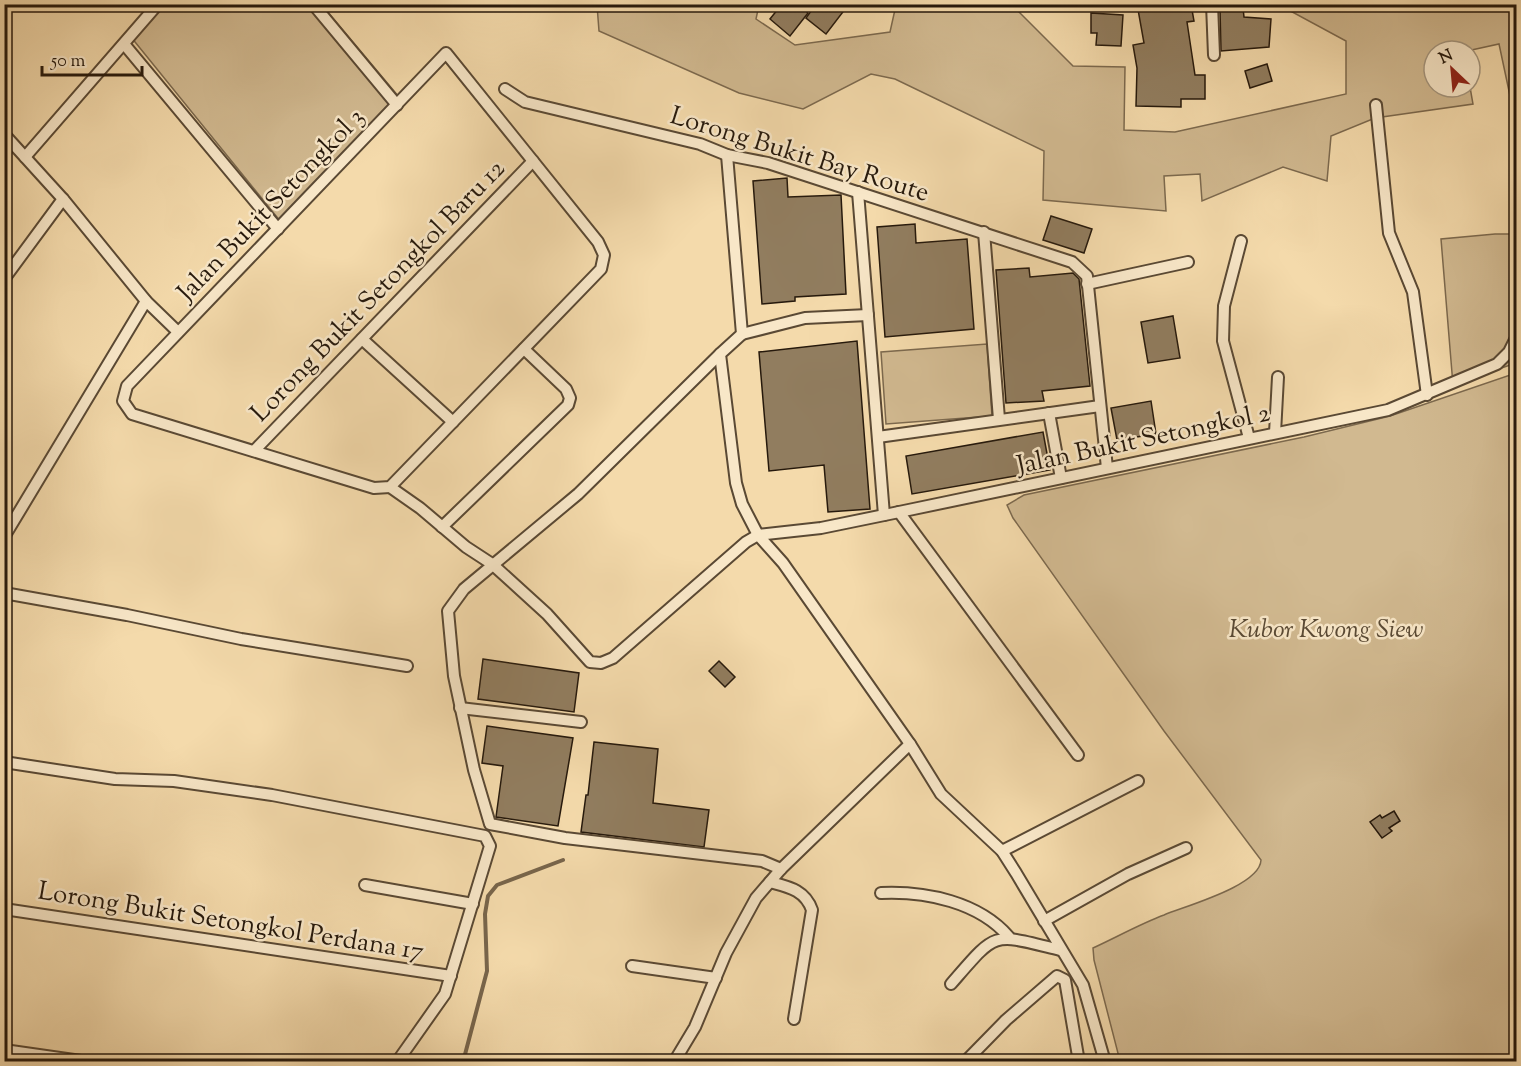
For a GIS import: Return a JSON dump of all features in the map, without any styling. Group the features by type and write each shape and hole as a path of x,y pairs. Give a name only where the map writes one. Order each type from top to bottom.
{"street":[{"path":"25,156 158,4"},
{"path":"313,4 397,105"},
{"path":"1212,4 1214,56"},
{"path":"124,44 278,229"},
{"name":"Jalan Bukit Setongkol 3","path":"254,451 132,414 123,401 127,386 446,53 532,161"},
{"name":"Lorong Bukit Bay Route","path":"505,89 525,102 700,144 727,155 768,163 984,232 1072,262 1087,276 1087,284"},
{"path":"1376,105 1389,233 1413,292 1427,395"},
{"path":"4,134 63,199 146,301 178,332"},
{"path":"727,155 742,334"},
{"path":"390,487 601,269 604,255 598,242 532,161"},
{"name":"Lorong Bukit Setongkol Baru 12","path":"254,451 532,161"},
{"path":"858,192 884,515"},
{"path":"4,279 63,199"},
{"path":"984,232 999,419"},
{"path":"1241,240 1224,306 1223,341 1249,438"},
{"path":"1107,468 1087,284 1188,262"},
{"name":"Jalan Bukit Setongkol 3","path":"4,537 146,301"},
{"path":"782,869 762,861 565,838 490,824 460,708 454,676 448,611 464,589 578,494 742,334 805,318 868,315"},
{"name":"Jalan Bukit Setongkol 2","path":"759,535 821,528 1388,410 1497,364 1509,352 1516,338"},
{"path":"362,339 453,422"},
{"path":"442,527 568,405 570,398 566,389 524,349"},
{"path":"720,354 736,483 741,504 759,535 783,563 910,744 941,794 1002,851 1088,997 1105,1062"},
{"path":"1275,433 1278,377"},
{"path":"878,437 1100,405"},
{"path":"1049,413 1061,478"},
{"path":"254,451 374,488 390,487 466,548 492,564 547,614 590,662 601,663 613,658 746,542 759,535"},
{"path":"899,512 1078,755"},
{"path":"4,593 242,639 407,666"},
{"path":"460,708 581,722"},
{"path":"674,1062 695,1027 750,907 782,869 910,744"},
{"path":"4,762 115,779 174,781 221,787 485,836 490,846 445,994 397,1062"},
{"path":"1002,851 1138,782"},
{"path":"1044,921 1128,874 1186,848"},
{"path":"770,882 795,889 808,900 812,910 794,1019"},
{"path":"365,885 473,904"},
{"path":"881,892 932,897 955,904 992,920 1009,938"},
{"name":"Lorong Bukit Setongkol Perdana 17","path":"4,909 451,976"},
{"path":"951,984 985,944 1009,938 1060,951"},
{"path":"632,966 716,978"},
{"path":"964,1062 1006,1020 1057,976 1065,980 1079,1062"},
{"path":"4,1050 88,1062"}],"green space":[{"path":"161,5 322,5 404,103 285,227 131,37"},
{"path":"597,5 759,5 756,19 795,45 890,32 896,5 1012,5 1073,66 1125,67 1124,130 1175,132 1346,94 1346,41 1285,8 1266,9 1266,5 1516,5 1516,124 1499,44 1482,48 1482,39 1422,39 1422,99 1472,99 1473,104 1375,118 1331,136 1327,181 1283,167 1202,201 1200,174 1164,176 1166,211 1043,200 1044,151 895,79 871,74 803,109 739,93 599,31"},
{"path":"1516,234 1516,363 1453,385 1441,239"},
{"path":"987,344 992,416 886,424 881,352"},
{"name":"Kubor Kwong Siew","path":"1516,373 1516,1061 1120,1061 1094,960 1093,948 1155,919 1220,894 1248,878 1257,869 1261,860 1164,731 1013,518 1007,505 1024,495 1304,437 1390,416"}],"building":[{"path":"782,4 798,4 808,13 790,36 770,19"},
{"path":"816,4 849,4 826,34 806,18"},
{"path":"1137,4 1191,4 1194,21 1187,22 1195,75 1205,75 1205,99 1181,99 1181,107 1136,106 1137,68 1133,45 1144,43"},
{"path":"1243,8 1244,17 1271,19 1269,47 1221,51 1220,10"},
{"path":"1091,13 1123,15 1121,46 1096,45 1097,33 1091,33"},
{"path":"1267,64 1272,81 1250,88 1245,71"},
{"path":"787,178 788,197 841,195 846,294 795,297 795,301 762,304 753,181"},
{"path":"1051,216 1092,229 1084,253 1043,240"},
{"path":"915,224 916,243 967,239 974,329 885,337 877,227"},
{"path":"1029,268 1030,277 1073,273 1079,279 1090,386 1042,391 1044,401 1006,403 996,270"},
{"path":"1173,316 1180,358 1148,363 1141,322"},
{"path":"857,341 870,509 828,512 824,465 769,471 759,352"},
{"path":"1151,401 1156,434 1117,440 1111,408"},
{"path":"1043,432 1050,470 912,494 906,456"},
{"path":"483,659 579,673 574,712 478,699"},
{"path":"719,661 735,677 725,687 709,671"},
{"path":"487,726 573,738 558,826 496,817 503,766 482,763"},
{"path":"594,742 658,749 653,803 709,810 704,847 581,832"},
{"path":"1394,811 1400,821 1389,828 1392,831 1382,838 1370,822 1380,815 1382,818"}],"waterway":[{"path":"463,1062 487,971 485,914 488,896 497,885 563,860"}]}
